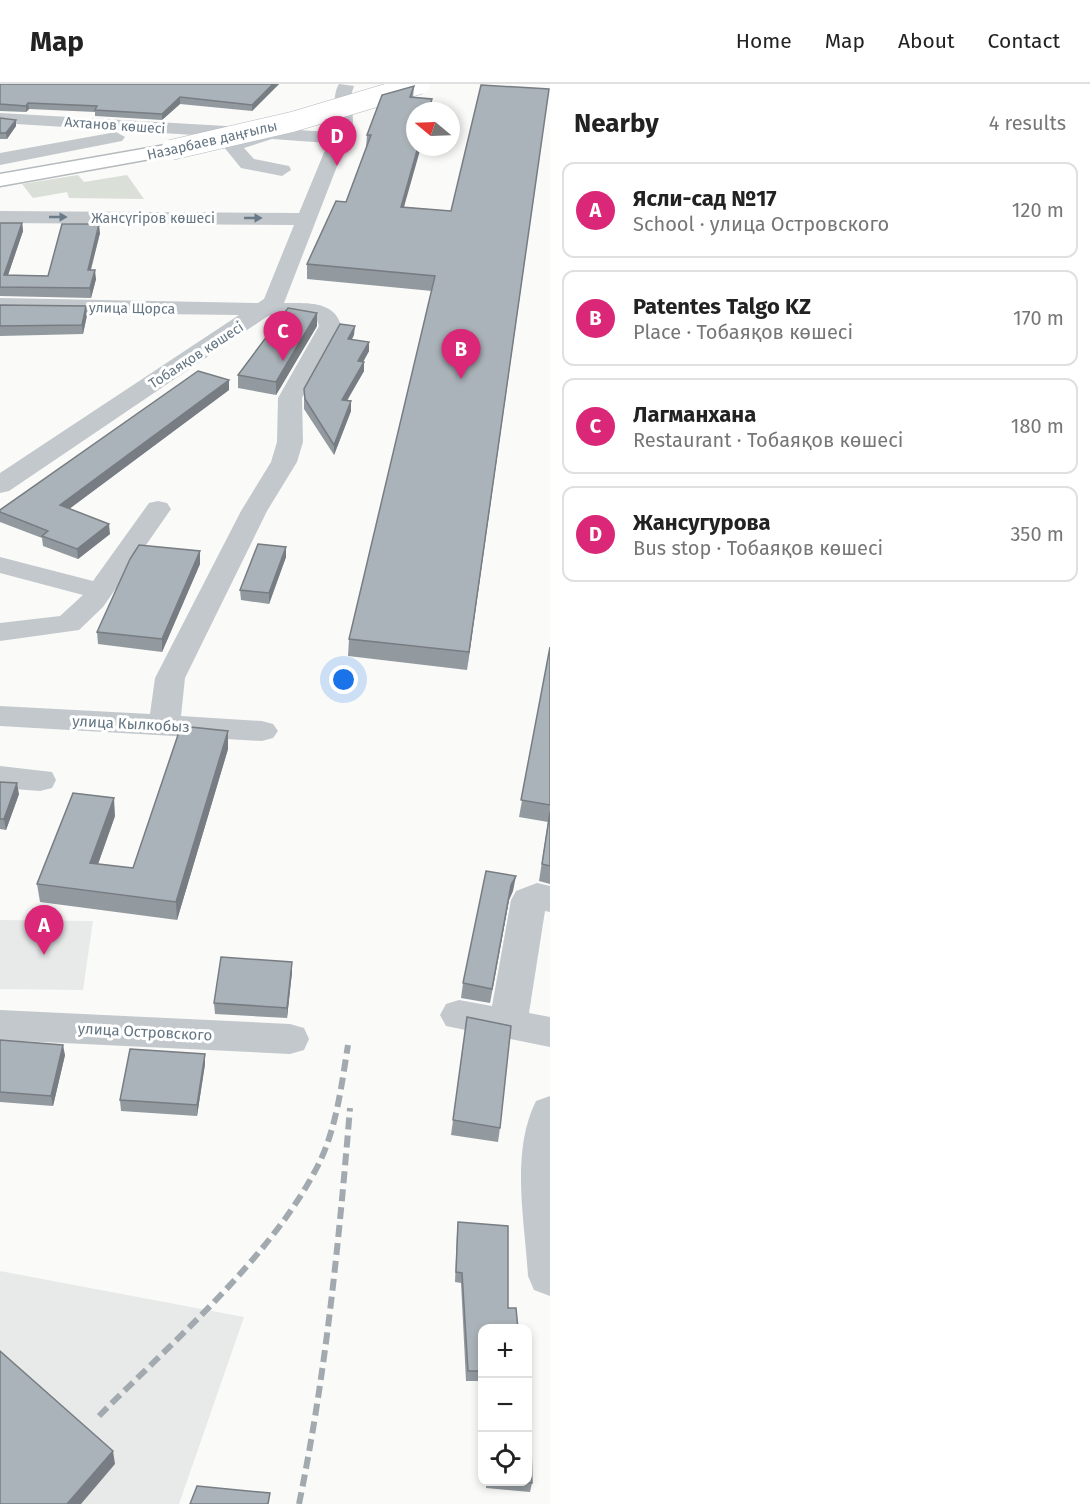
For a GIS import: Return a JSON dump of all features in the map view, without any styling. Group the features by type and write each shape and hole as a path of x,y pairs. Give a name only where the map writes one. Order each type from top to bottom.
{"main road":[{"name":"Назарбаев даңғылы","path":"0,180 282,114 384,84"},
{"name":"Назарбаев даңғылы","path":"0,170 164,140 292,122 420,84"}],"street":[{"name":"Тобаяқов көшесі","path":"0,485 264,310 279,291 344,125 342,84"},
{"name":"Ахтанов көшесі","path":"0,118 29,120 164,140 277,135 339,138"},
{"path":"25,155 48,146 54,134 29,120"},
{"path":"277,135 232,146 248,164 282,170"},
{"path":"0,159 164,140"},
{"name":"Жансүгіров көшесі","path":"0,217 307,219"},
{"name":"улица Щорса","path":"0,305 264,310 321,312 327,316 330,326 290,398 290,442 284,462 254,511 170,678 164,725"},
{"path":"0,632 69,624 100,591 158,509"},
{"path":"0,565 100,591"},
{"name":"улица Кылкобыз","path":"0,716 262,731"},
{"path":"0,777 40,780"},
{"path":"508,1024 529,900 537,896 550,898"},
{"path":"459,1015 550,1032"},
{"name":"улица Островского","path":"0,1025 290,1039"},
{"path":"550,1113 542,1161 550,1276"}],"shaded area":[{"path":"78,175 84,182 127,175 144,199 69,198 67,192 33,198 22,184"},
{"path":"0,920 93,921 83,990 0,989"},
{"path":"0,1271 244,1317 179,1504 0,1504"}],"building":[{"path":"0,84 273,84 252,105 180,97 162,114 95,110 97,106 0,104"},
{"path":"481,85 549,89 469,652 349,639 435,276 307,264 336,201 346,202 371,135 367,135 382,95 414,86 410,97 432,99 431,102 406,102 406,156 415,156 401,207 451,211"},
{"path":"0,118 16,120 6,133 0,133"},
{"path":"0,223 22,223 4,275 48,276 62,224 99,224 88,270 95,270 90,288 0,287"},
{"path":"0,305 86,306 82,325 0,326"},
{"path":"288,308 317,313 276,382 238,375"},
{"path":"340,324 355,326 348,339 369,342 358,361 364,362 342,400 351,401 334,445 305,399 304,389"},
{"path":"198,371 229,380 60,505 109,524 77,549 42,536 48,531 0,512 0,510"},
{"path":"258,544 286,547 269,593 240,590"},
{"path":"139,545 200,551 162,639 97,632 130,559"},
{"path":"550,647 550,805 521,800"},
{"path":"181,726 228,731 176,902 37,884 73,793 114,798 90,863 133,868"},
{"path":"0,782 17,783 4,819 0,819"},
{"path":"550,812 550,866 542,864"},
{"path":"486,871 516,876 511,885 492,989 463,983"},
{"path":"221,957 292,962 287,1008 214,1003"},
{"path":"467,1017 511,1026 500,1128 453,1120"},
{"path":"0,1040 63,1045 51,1096 0,1092"},
{"path":"130,1049 205,1054 197,1105 120,1100"},
{"path":"458,1222 508,1226 508,1308 516,1308 518,1324 478,1324 478,1371 468,1371 462,1273 456,1272"},
{"path":"0,1351 113,1451 67,1504 0,1504"},
{"path":"197,1486 270,1493 268,1504 190,1504"}],"railway":[{"path":"99,1416 186,1331 244,1270 294,1206 314,1173 328,1143 337,1110 348,1045"},
{"path":"299,1504 317,1406 330,1307 350,1108"}],"place":[{"name":"Жансугурова","path":"337,166"},
{"name":"Лагманхана","path":"283,361"},
{"name":"Patentes Talgo KZ","path":"461,379"},
{"name":"Ясли-сад №17","path":"44,955"}]}
